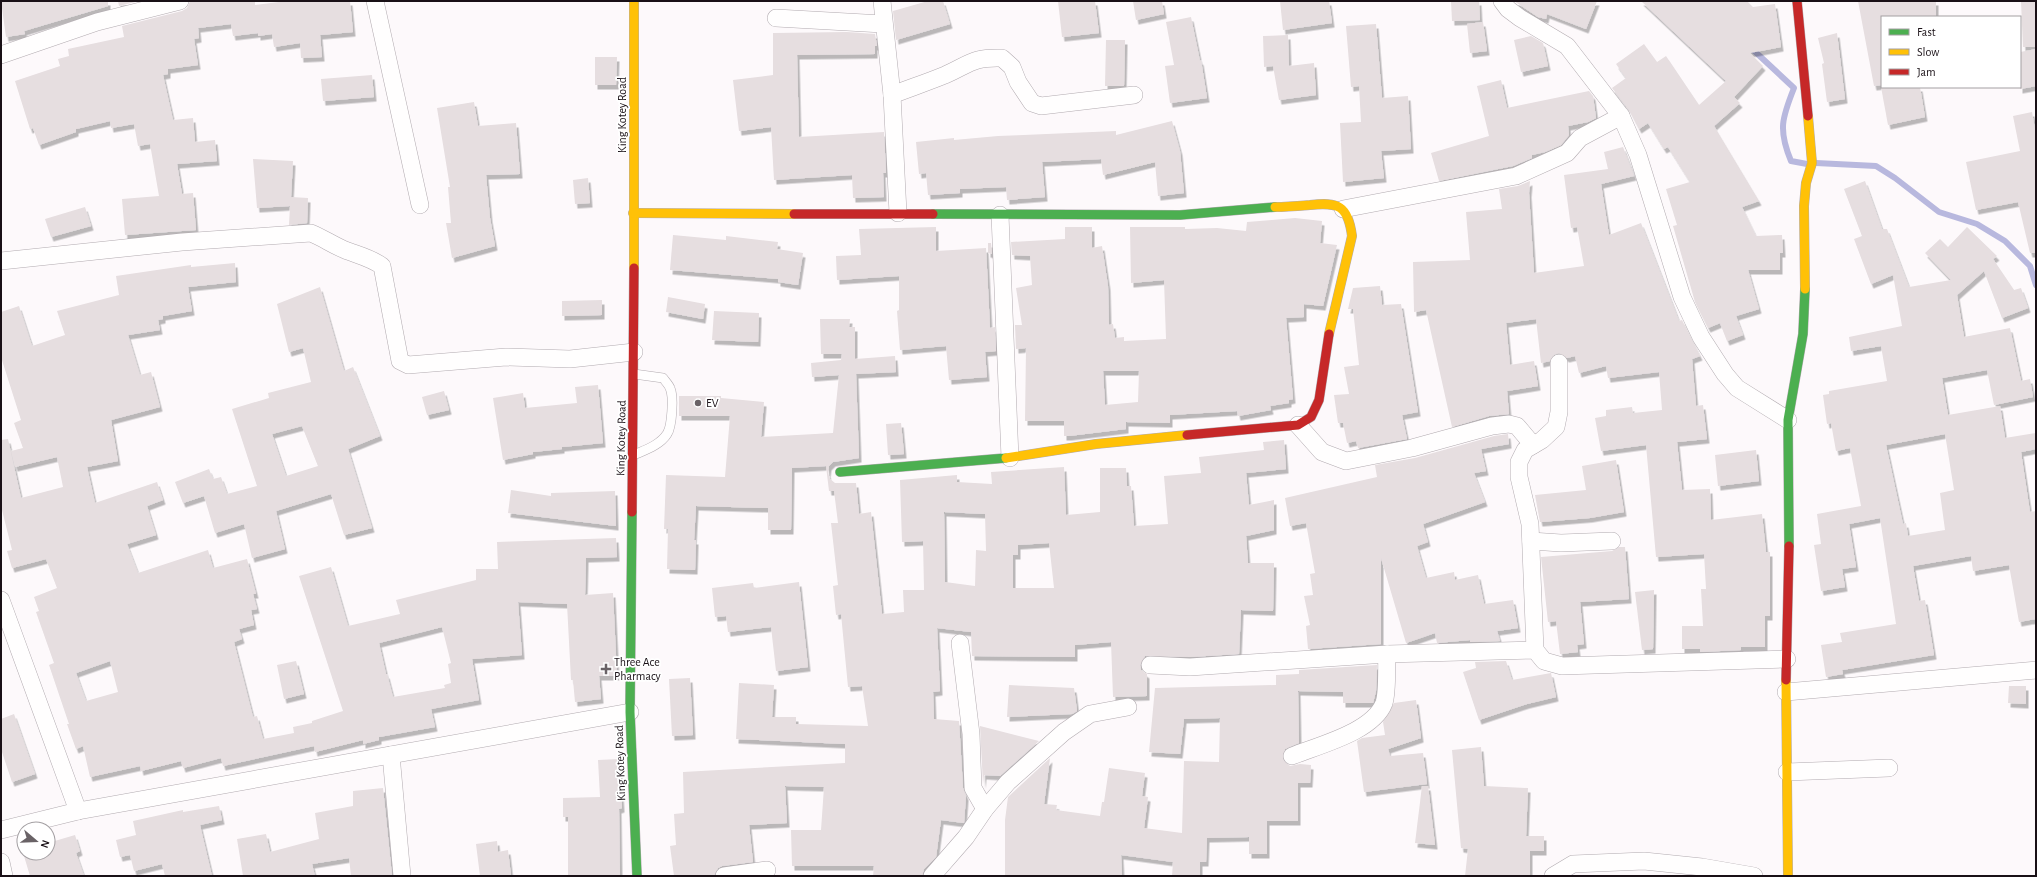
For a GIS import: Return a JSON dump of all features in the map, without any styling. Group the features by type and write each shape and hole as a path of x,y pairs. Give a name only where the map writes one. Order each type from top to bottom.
{"street":[{"path":"1,55 97,22 180,1"},
{"path":"375,1 420,205"},
{"name":"King Kotey Road","path":"634,1 634,374 630,712 637,876"},
{"path":"882,1 892,95 898,214"},
{"path":"1502,1 1508,9 1520,18 1567,46 1621,116 1638,155 1682,297 1701,337 1725,374 1737,388 1788,420"},
{"path":"1788,876 1786,692 1788,420 1803,334 1806,274 1804,206 1806,183 1812,163 1797,1"},
{"path":"776,18 884,24"},
{"path":"892,95 946,74 974,59 988,57 1002,58 1012,67 1018,82 1032,103 1041,106 1134,95"},
{"path":"1343,209 1516,176 1567,153 1580,138 1621,116"},
{"path":"633,213 1180,215 1332,203 1343,209 1350,218 1352,236 1325,352 1319,400 1311,417 1298,424 1096,444 1010,458 840,472"},
{"path":"1000,215 1010,458"},
{"path":"1,261 182,242 310,233 328,240 344,250 374,260 382,266 400,361 408,365 506,357 570,359 634,352"},
{"path":"1559,363 1559,412 1556,427 1542,440 1525,450 1519,462 1519,477 1530,524 1535,650 1544,661 1562,666 1787,659"},
{"path":"1298,424 1322,452 1346,461 1412,448 1509,424 1517,426 1533,445"},
{"path":"1531,541 1561,543 1612,541"},
{"path":"1,600 78,811"},
{"path":"960,643 971,734 972,788 985,809"},
{"path":"1150,665 1190,667 1387,654 1535,650"},
{"path":"1292,756 1357,730 1379,714 1385,702 1387,654"},
{"path":"1786,692 2036,670"},
{"path":"932,876 966,837 985,809 1008,782 1064,732 1090,714 1128,707"},
{"path":"1,830 78,811 630,712"},
{"path":"391,755 402,876"},
{"path":"1787,772 1889,768"},
{"path":"1553,876 1573,864 1644,861 1754,876"},
{"path":"1,862 4,876"},
{"path":"724,876 767,870"}],"lane":[{"path":"633,455 656,444 668,433 671,424 672,404 671,389 663,378 634,374"}],"building":[{"path":"1,1 108,1 108,6 24,31 25,34 6,37"},
{"path":"118,1 139,1 119,6"},
{"path":"190,1 255,1 255,5 287,1 350,1 353,32 320,35 322,57 301,58 300,43 274,47 272,34 258,36 258,33 233,36 231,24 198,28 199,38 194,39 198,65 168,69 168,74 163,75 173,120 193,118 195,142 215,140 217,161 177,164 182,194 193,193 196,230 125,235 122,199 159,196 150,144 138,146 134,124 111,128 110,121 76,129 76,132 39,145 33,128 30,129 15,81 60,66 58,59 69,56 68,49 124,37 122,26 182,11 187,8"},
{"path":"928,1 943,1 950,24 896,40 893,11"},
{"path":"1058,1 1095,1 1099,33 1062,37"},
{"path":"1133,1 1162,1 1164,14 1136,20"},
{"path":"1280,1 1329,1 1332,23 1283,30"},
{"path":"1451,1 1479,1 1480,20 1452,21"},
{"path":"1514,1 1597,1 1586,29 1547,14 1546,19 1538,17"},
{"path":"1641,1 1747,1 1753,7 1775,4 1781,47 1750,53 1763,66 1734,97 1740,103 1714,126 1759,201 1742,207 1756,236 1782,235 1783,253 1780,253 1780,270 1748,270 1759,309 1736,316 1743,335 1727,341 1720,323 1708,328 1695,302 1673,226 1677,225 1666,189 1690,182 1668,147 1664,149 1648,123 1639,129 1629,110 1612,88 1626,78 1616,64 1644,44 1657,62 1666,56 1699,105 1726,81"},
{"path":"1858,1 1936,1 1936,16 1881,16 1881,85 1874,86"},
{"path":"2021,1 2036,1 2036,47 2023,47"},
{"path":"1191,17 1200,61 1201,60 1207,98 1170,103 1165,66 1174,65 1166,22"},
{"path":"1483,22 1487,51 1470,53 1467,24"},
{"path":"1376,24 1382,98 1408,96 1411,149 1381,151 1384,178 1343,182 1340,123 1361,122 1359,86 1351,87 1346,26"},
{"path":"847,32 875,34 877,46 875,46 875,54 797,55 799,137 884,132 886,173 883,173 884,197 853,198 852,175 774,180 771,127 739,131 733,80 773,75 773,33"},
{"path":"1837,33 1845,99 1827,102 1822,64 1824,63 1818,38"},
{"path":"1288,35 1289,66 1314,63 1316,95 1279,100 1273,66 1264,67 1263,36"},
{"path":"1531,36 1543,43 1548,66 1521,72 1514,40"},
{"path":"1106,40 1125,40 1124,86 1105,86"},
{"path":"2036,49 2036,86 2020,89 2021,52"},
{"path":"595,57 617,57 616,85 595,85"},
{"path":"372,75 374,97 323,101 321,79"},
{"path":"1501,80 1507,108 1589,91 1593,96 1596,118 1588,122 1568,126 1569,135 1561,145 1545,152 1532,155 1532,158 1513,166 1439,181 1431,153 1489,136 1477,86"},
{"path":"1881,88 1920,88 1925,117 1888,125"},
{"path":"474,102 478,126 516,123 520,174 486,175 490,218 495,246 452,258 446,223 451,223 448,187 450,187 437,108"},
{"path":"2032,112 2036,135 2036,253 2030,253 2018,202 1976,210 1966,162 2020,151 2013,116"},
{"path":"1172,121 1180,151 1184,193 1158,196 1155,162 1103,175 1101,159 1042,162 1045,197 1007,200 1006,187 960,189 960,193 928,195 926,173 919,174 916,142 954,138 954,140 998,136 1116,131 1116,135"},
{"path":"1623,147 1634,176 1601,184 1609,235 1641,223 1679,321 1682,320 1700,356 1692,359 1696,406 1703,405 1707,439 1677,442 1682,490 1710,489 1711,520 1762,514 1766,552 1770,552 1770,616 1765,616 1765,647 1741,647 1741,650 1700,652 1700,649 1682,649 1682,626 1703,626 1701,589 1706,589 1704,554 1656,557 1646,445 1601,451 1595,418 1606,416 1606,410 1632,407 1633,413 1662,410 1659,372 1608,378 1606,366 1579,373 1575,356 1567,358 1559,353 1554,355 1550,361 1541,363 1536,319 1506,323 1510,365 1534,361 1538,386 1507,391 1509,414 1489,416 1452,427 1426,310 1414,312 1413,262 1470,260 1466,212 1502,209 1499,189 1518,186 1530,181 1529,193 1534,273 1584,266 1577,227 1571,228 1564,175 1608,169 1604,152"},
{"path":"253,159 293,161 291,197 308,198 307,223 289,225 290,206 257,208"},
{"path":"588,178 590,203 575,204 573,180"},
{"path":"1865,181 1882,229 1887,229 1909,287 1951,280 1925,253 1940,239 1948,247 1967,227 1997,256 1993,259 2014,290 2021,288 2028,308 2002,318 1984,271 1957,295 1964,337 2010,328 2021,381 2030,379 2033,397 1994,405 1987,370 1942,378 1948,415 2000,406 2005,438 2036,433 2036,449 2021,452 2030,512 2036,511 2036,619 2019,622 2009,565 1973,571 1971,556 1913,566 1919,601 1925,600 1934,655 1842,670 1843,674 1826,677 1821,645 1842,642 1840,633 1896,624 1880,518 1849,524 1856,567 1842,569 1845,587 1821,591 1814,545 1821,544 1817,514 1861,506 1850,448 1836,451 1831,423 1827,424 1823,395 1829,394 1829,391 1887,381 1881,346 1851,351 1849,337 1902,326 1893,275 1871,284 1854,239 1862,236 1844,189","holes":["1945,434 1954,490 1940,493 1945,530 1908,536 1906,523 1903,524 1886,445"]},
{"path":"85,207 91,226 51,237 45,219"},
{"path":"1295,218 1322,221 1320,243 1337,245 1323,306 1304,304 1304,317 1286,318 1293,399 1289,400 1289,403 1270,406 1271,410 1238,416 1237,411 1170,415 1170,423 1126,422 1126,429 1069,436 1064,436 1064,421 1025,421 1026,348 1016,349 1015,325 1022,325 1016,288 1032,285 1030,256 1012,255 1011,242 1065,239 1065,227 1092,227 1092,248 1102,246 1108,286 1109,325 1113,324 1115,338 1124,337 1124,341 1166,339 1164,280 1131,283 1130,227 1185,227 1185,229 1217,228 1246,231 1247,222","holes":["1103,371 1139,371 1138,402 1105,405"]},
{"path":"936,227 936,251 986,248 990,328 995,327 996,351 985,352 987,377 949,380 946,346 900,350 897,311 899,310 899,276 837,280 836,256 861,255 859,229"},
{"path":"673,235 726,240 726,236 778,242 777,249 803,253 798,285 778,282 778,279 670,270"},
{"path":"988,243 991,243 992,254 988,253"},
{"path":"235,263 236,282 188,287 192,311 163,316 163,319 158,320 160,330 128,335 140,375 151,372 160,407 111,420 118,461 87,467 95,503 157,482 163,500 147,506 156,535 127,544 138,573 208,550 213,568 247,559 256,594 253,594 257,609 251,610 254,625 239,629 242,639 234,642 253,717 257,716 263,739 294,733 293,727 312,723 312,721 343,711 299,576 331,567 348,626 400,614 396,600 476,580 476,569 498,569 497,542 616,538 617,557 586,558 585,595 613,593 617,676 599,676 601,699 575,702 573,680 571,680 567,604 518,602 522,655 472,659 479,700 431,709 435,727 379,737 379,740 363,744 363,740 315,752 314,746 223,766 221,758 183,768 181,761 141,771 140,766 90,777 83,746 76,749 67,724 69,724 49,665 54,663 36,612 39,611 34,597 57,588 46,559 12,568 7,551 12,550 1,506 1,440 8,439 21,498 63,487 57,457 15,467 11,451 23,448 14,423 21,420 1,357 1,312 19,306 32,346 65,335 57,311 119,295 116,276 191,265 191,267","holes":["442,627 451,663 448,664 451,683 444,685 445,688 393,697 379,643","110,661 118,692 86,701 76,673"]},
{"path":"1380,286 1382,305 1401,304 1418,412 1402,415 1407,439 1358,448 1356,441 1347,443 1343,423 1338,423 1334,395 1349,394 1344,367 1359,365 1353,309 1348,309 1353,288"},
{"path":"320,287 344,371 353,367 380,436 348,449 372,528 344,535 331,494 276,511 285,549 252,558 244,524 215,533 204,496 183,503 175,482 209,469 213,479 221,477 227,494 257,486 232,409 269,398 268,393 311,382 303,348 289,352 277,304","holes":["302,426 318,466 286,476 272,434"]},
{"path":"668,297 705,304 703,319 666,312"},
{"path":"602,300 602,315 562,316 562,301"},
{"path":"714,311 759,313 758,342 712,340"},
{"path":"820,319 850,319 849,327 855,327 855,359 895,356 896,372 856,374 859,458 833,462 829,466 828,473 830,479 835,483 856,483 859,514 871,512 882,614 904,612 903,590 924,590 923,541 902,542 900,480 957,475 957,482 992,484 991,472 1064,467 1066,515 1100,512 1100,468 1126,468 1127,486 1131,486 1134,526 1168,524 1164,476 1201,473 1199,457 1264,450 1263,442 1284,440 1286,469 1246,473 1249,505 1274,500 1274,530 1246,536 1248,563 1274,563 1273,611 1241,610 1239,654 1190,657 1145,656 1140,665 1141,670 1147,674 1147,696 1113,697 1111,642 1075,645 1075,657 972,656 971,632 937,628 940,691 933,692 934,719 959,721 963,788 966,796 964,823 941,820 936,857 924,869 922,876 873,876 874,866 792,866 791,830 821,830 824,787 785,786 787,823 749,825 753,862 722,866 718,868 714,876 674,876 670,846 676,845 674,814 684,813 683,772 845,763 845,744 736,739 739,683 774,685 772,717 796,717 796,724 868,726 862,686 848,687 841,614 836,615 833,586 838,585 831,523 838,523 834,491 829,491 826,466 792,468 791,530 768,530 768,508 696,506 694,540 696,540 695,570 667,569 668,529 664,529 666,475 725,477 730,416 679,416 679,396 721,396 721,398 764,402 761,437 833,433 839,375 812,377 811,363 841,360 842,354 821,354","holes":["944,512 985,514 986,551 976,550 975,586 945,582","1049,543 1054,588 1013,588 1013,555 1018,555 1018,545"]},
{"path":"598,385 603,443 562,447 562,449 533,452 533,454 503,460 493,398 523,393 525,408 577,403 575,387"},
{"path":"444,391 449,410 427,415 422,397"},
{"path":"901,423 904,454 888,455 886,424"},
{"path":"1508,434 1509,444 1481,449 1486,471 1474,473 1485,502 1423,524 1428,542 1417,546 1426,578 1454,572 1455,580 1478,575 1484,604 1513,600 1518,628 1497,631 1500,641 1470,642 1470,640 1437,643 1435,633 1406,643 1381,558 1381,644 1308,649 1306,626 1310,625 1304,596 1313,595 1310,574 1315,573 1306,523 1290,526 1285,498 1377,477 1375,465 1415,458 1494,436"},
{"path":"1756,450 1759,481 1718,486 1715,455"},
{"path":"1616,460 1624,512 1590,518 1540,522 1535,495 1586,490 1582,466"},
{"path":"511,490 551,496 551,493 615,491 616,526 508,513"},
{"path":"1619,547 1625,547 1629,599 1580,602 1584,644 1577,645 1578,652 1560,654 1556,621 1548,622 1541,557 1612,551"},
{"path":"799,582 808,667 776,671 771,627 728,632 726,616 715,617 712,588 753,583 754,588"},
{"path":"1654,590 1653,649 1642,650 1635,592"},
{"path":"296,661 304,694 284,699 277,665"},
{"path":"1506,661 1512,680 1551,673 1556,697 1527,704 1479,720 1463,672 1476,668 1475,662"},
{"path":"1377,665 1376,691 1373,703 1343,703 1343,692 1298,691 1299,743 1285,749 1283,759 1290,766 1300,764 1311,765 1310,783 1298,783 1298,821 1267,821 1267,854 1249,854 1249,837 1207,838 1206,862 1200,862 1200,876 1172,876 1173,862 1121,855 1122,876 1005,876 1005,820 1008,797 1050,758 1044,804 1057,805 1056,810 1100,816 1102,802 1104,802 1109,768 1145,773 1142,796 1148,797 1144,828 1182,833 1184,761 1219,762 1220,718 1184,719 1180,754 1149,752 1155,688 1276,685 1276,675 1299,674 1299,670"},
{"path":"690,678 693,735 672,736 669,679"},
{"path":"1009,685 1074,688 1077,711 1072,714 1007,717"},
{"path":"2009,686 2026,686 2026,704 2008,703"},
{"path":"1416,700 1421,738 1388,749 1390,756 1423,753 1427,784 1364,792 1357,741 1362,738 1385,735 1383,722 1394,703"},
{"path":"14,714 35,774 12,782 1,749 1,719"},
{"path":"980,726 1039,741 1000,776 984,775 983,784"},
{"path":"1481,747 1484,786 1528,788 1526,836 1544,836 1544,851 1530,851 1530,876 1465,876 1468,849 1461,848 1452,750"},
{"path":"619,759 622,808 619,809 620,876 568,876 568,817 563,817 563,798 600,797 598,760"},
{"path":"1422,786 1428,786 1435,845 1415,843"},
{"path":"383,788 392,876 351,876 349,858 312,864 315,876 243,876 237,839 266,834 270,852 319,839 315,813 353,806 353,791"},
{"path":"219,806 222,820 200,825 212,876 165,876 162,864 134,871 130,855 120,857 116,840 136,835 133,821 183,810 183,812"},
{"path":"75,835 80,851 76,853 84,876 30,876 26,861 56,861 56,841"},
{"path":"497,841 498,852 508,850 511,876 480,876 476,844"}],"waterway":[{"path":"1750,47 1794,88 1784,116 1784,141 1791,161 1807,164"},
{"path":"1816,163 1876,166 1895,178 1939,212 1977,224 2005,241 2030,266 2036,285"}],"traffic: fast":[{"path":"933,214 1180,215 1275,207"},
{"path":"1789,546 1788,420 1803,334 1805,289"},
{"path":"840,472 1006,458"},
{"path":"632,512 630,712 637,876"}],"traffic: slow":[{"path":"634,1 634,268"},
{"path":"1805,289 1804,206 1806,183 1812,163 1808,116"},
{"path":"1275,207 1320,204 1335,205 1340,208 1348,218 1352,236 1329,334"},
{"path":"633,213 794,214"},
{"path":"1006,458 1096,444 1187,435"},
{"path":"1786,680 1788,876"}],"traffic: jam":[{"path":"1797,1 1808,116"},
{"path":"794,214 933,214"},
{"path":"632,512 634,268"},
{"path":"1187,435 1298,425 1311,417 1319,400 1329,334"},
{"path":"1786,680 1789,546"}],"place":[{"name":"EV","path":"698,403"},
{"name":"Three Ace Pharmacy","path":"606,669"}]}
